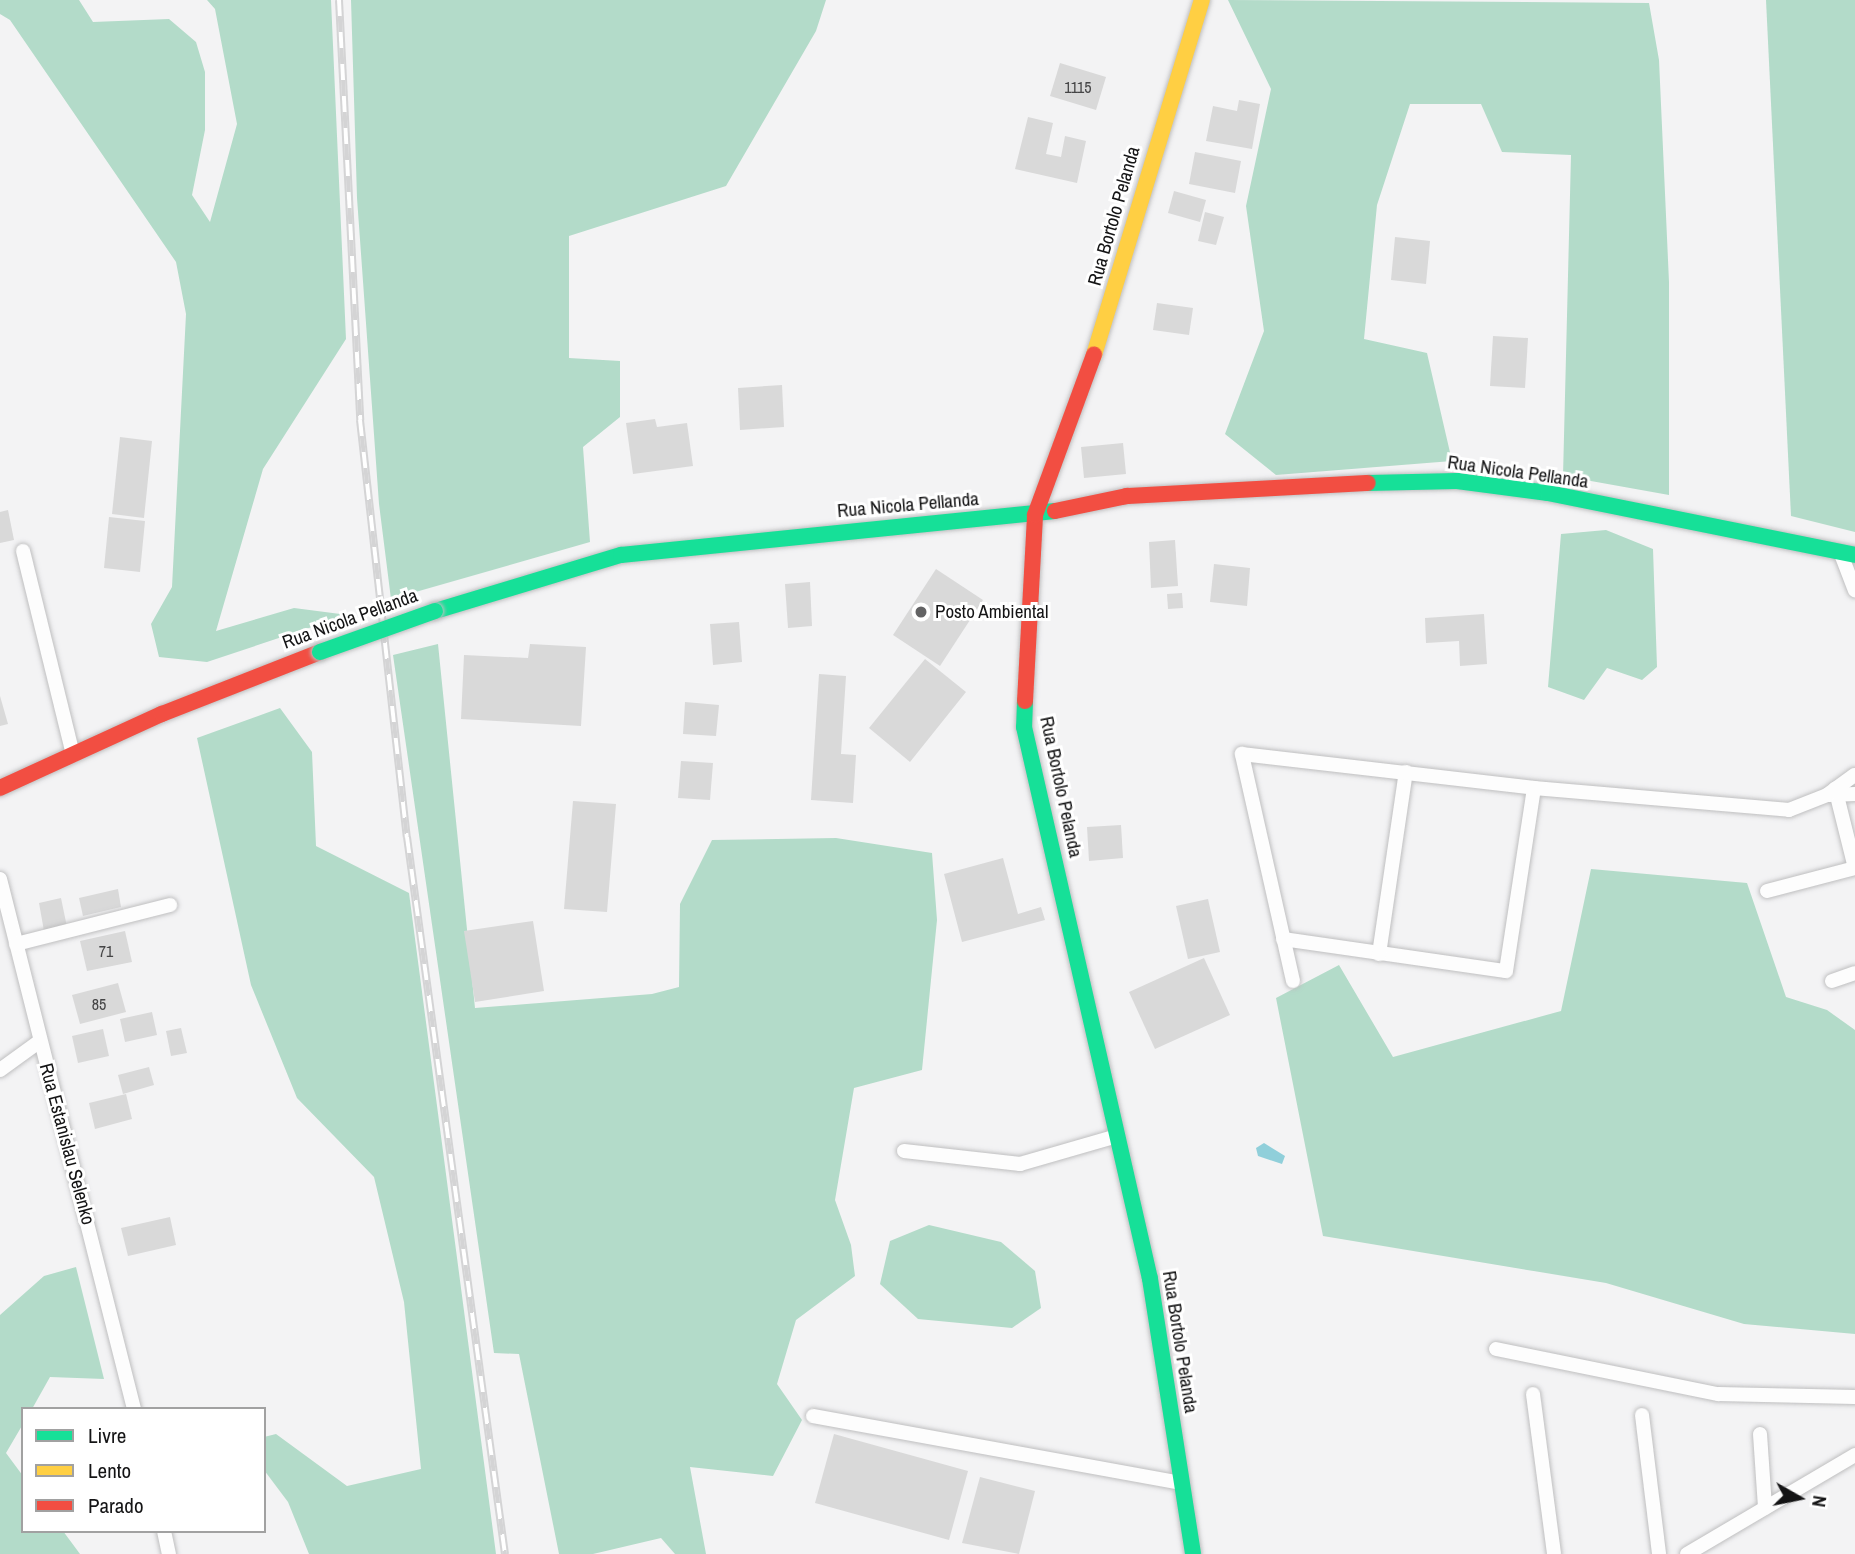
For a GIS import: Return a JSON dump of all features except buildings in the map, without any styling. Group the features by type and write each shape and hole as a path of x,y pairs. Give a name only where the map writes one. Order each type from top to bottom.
{"main road":[{"name":"Rua Bortolo Pelanda","path":"1193,1554 1150,1279 1024,727 1035,515 1086,383 1202,0"},
{"name":"Rua Nicola Pellanda","path":"0,789 73,755 320,652 435,611 621,555 1035,515 1127,496 1457,481 1548,493 1848,555"}],"street":[{"path":"23,551 73,755"},
{"path":"1848,555 1855,590"},
{"path":"1293,981 1242,754 1534,788 1789,810 1833,793 1855,775"},
{"path":"1379,954 1406,772"},
{"path":"1283,939 1506,971 1534,788"},
{"path":"1833,793 1855,794"},
{"path":"1767,891 1855,868 1833,793"},
{"name":"Rua Estanislau Selenko","path":"0,879 133,1407"},
{"path":"16,944 170,905"},
{"path":"1832,981 1855,973"},
{"path":"0,1070 40,1041"},
{"path":"904,1151 1020,1164 1117,1136"},
{"path":"1496,1349 1718,1394 1855,1397"},
{"path":"1533,1394 1554,1554"},
{"path":"1642,1415 1659,1554"},
{"path":"813,1416 1182,1483"},
{"path":"1760,1434 1765,1508"},
{"path":"1687,1554 1855,1455"},
{"path":"164,1533 169,1554"}],"green space":[{"path":"0,0 79,0 93,22 169,19 196,42 205,72 205,130 192,195 210,222 237,124 215,9 207,0 331,0 346,339 263,469 216,631 294,608 348,615 207,662 159,657 151,624 172,587 186,314 176,262 10,20 0,14"},
{"path":"351,0 826,0 816,31 726,186 569,236 569,358 620,361 620,417 583,447 590,542 391,599 379,504 357,198"},
{"path":"1228,0 1649,3 1659,60 1669,282 1669,495 1563,476 1571,155 1502,152 1481,104 1410,104 1377,205 1364,339 1427,353 1452,461 1276,475 1225,434 1264,331 1246,206 1271,89"},
{"path":"1766,0 1855,0 1855,532 1791,516"},
{"path":"1606,530 1653,549 1657,667 1642,680 1607,668 1584,700 1548,687 1561,534"},
{"path":"438,644 475,1008 652,994 679,987 680,904 712,840 836,838 932,853 937,920 922,1070 854,1088 835,1200 851,1245 855,1276 796,1320 777,1384 802,1420 773,1476 690,1467 706,1554 675,1554 661,1538 593,1554 559,1554 519,1354 494,1353 393,655"},
{"path":"280,708 312,752 316,846 409,893 496,1554 309,1554 288,1502 266,1473 266,1436 276,1434 347,1486 421,1469 404,1302 374,1177 297,1098 251,985 197,738"},
{"path":"1591,869 1747,883 1786,997 1827,1010 1855,1030 1855,1334 1744,1324 1606,1283 1323,1236 1276,998 1339,965 1393,1057 1561,1011"},
{"path":"929,1225 1001,1242 1035,1271 1041,1308 1012,1328 918,1319 880,1284 890,1241"},
{"path":"76,1267 104,1379 50,1377 33,1407 21,1407 21,1427 6,1453 21,1473 21,1533 64,1533 80,1554 0,1554 0,1315 44,1276"}],"water":[{"path":"1264,1143 1285,1156 1282,1164 1258,1156 1256,1148"}],"railway":[{"path":"339,0 360,420 407,837 505,1554"}],"traffic: fast":[{"path":"1368,483 1457,481 1548,493 1855,555"},
{"path":"435,611 621,555 1055,511"},
{"path":"320,652 435,611"},
{"path":"1025,701 1024,727 1150,1279 1193,1554"}],"traffic: slow":[{"path":"1094,355 1202,0"}],"traffic: jam":[{"path":"1025,701 1035,515 1094,355"},
{"path":"1055,511 1127,496 1368,483"},
{"path":"0,788 162,714 320,652"}],"place":[{"name":"Posto Ambiental","path":"921,612"}]}
